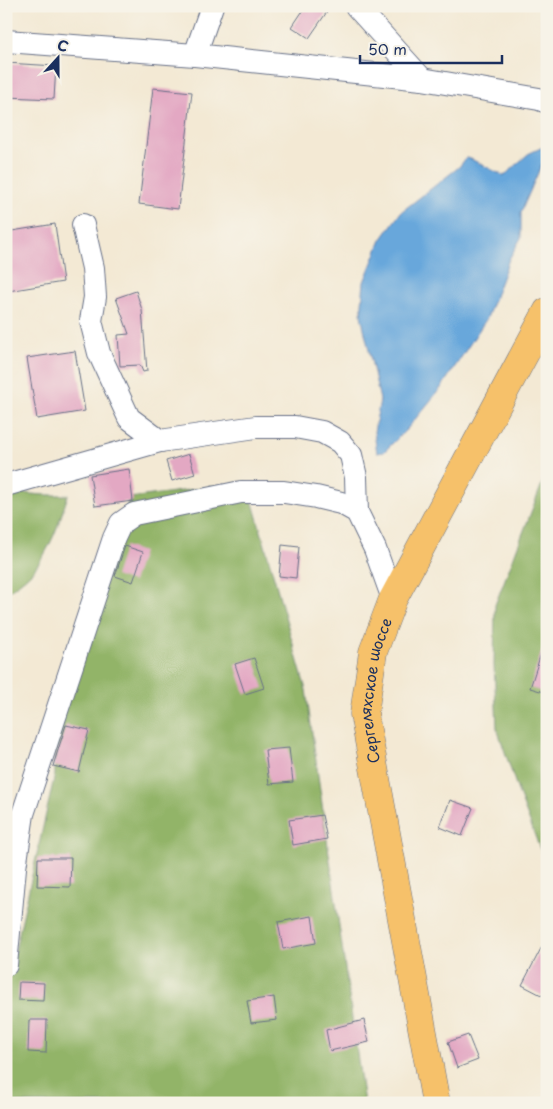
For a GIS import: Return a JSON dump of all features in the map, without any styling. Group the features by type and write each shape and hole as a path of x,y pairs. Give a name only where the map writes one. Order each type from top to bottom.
{"main road":[{"name":"Сергеляхское шоссе","path":"436,1103 364,714 373,652 393,599 547,312"}],"street":[{"path":"195,55 212,6"},
{"path":"356,6 422,79"},
{"path":"6,41 195,55 422,79 547,102"},
{"path":"83,225 94,268 94,298 91,321 99,353 129,418 160,440"},
{"path":"6,485 160,440 256,427 295,427 322,432 340,442 351,455 356,477 356,512 375,549 393,599"},
{"path":"6,966 14,868 23,814 114,538 121,523 134,514 241,492 284,492 316,497 341,502 356,512"}],"green space":[{"path":"547,471 547,861 540,849 518,791 497,728 494,665 495,605"},
{"path":"247,482 306,690 364,1103 6,1103 6,984 55,774 53,728 69,657 130,498"},
{"path":"6,488 29,494 68,495 54,536 44,555 31,573 6,593"}],"water":[{"path":"547,145 547,152 521,212 521,238 509,259 487,318 441,388 407,429 384,452 377,453 374,432 380,400 361,315 364,282 381,240 401,212 459,167 467,157 504,176 528,154"}],"building":[{"path":"306,6 331,6 309,38 292,27"},
{"path":"6,63 56,66 54,99 6,97"},
{"path":"153,88 192,92 178,209 139,204"},
{"path":"55,224 63,282 8,291 6,278 6,232"},
{"path":"136,291 142,310 147,371 143,372 140,365 120,366 118,335 129,334 116,298"},
{"path":"75,351 85,411 37,419 27,358"},
{"path":"189,454 195,474 172,481 166,461"},
{"path":"129,469 133,501 95,506 90,475"},
{"path":"282,545 299,547 296,578 279,576"},
{"path":"125,546 143,552 133,582 115,576"},
{"path":"543,647 547,648 547,693 530,688"},
{"path":"254,658 264,688 245,694 235,664"},
{"path":"66,725 89,730 79,772 53,766"},
{"path":"289,748 293,782 269,784 265,750"},
{"path":"450,800 473,808 462,836 440,827"},
{"path":"322,815 327,839 293,845 289,820"},
{"path":"38,858 71,858 70,887 37,886"},
{"path":"312,916 316,943 283,949 278,922"},
{"path":"547,937 547,998 522,985"},
{"path":"19,982 44,983 43,1001 18,1000"},
{"path":"274,997 277,1020 251,1023 247,1001"},
{"path":"29,1020 47,1020 46,1053 28,1052"},
{"path":"364,1020 369,1042 330,1051 326,1030"},
{"path":"468,1035 478,1060 457,1068 448,1042"}]}
